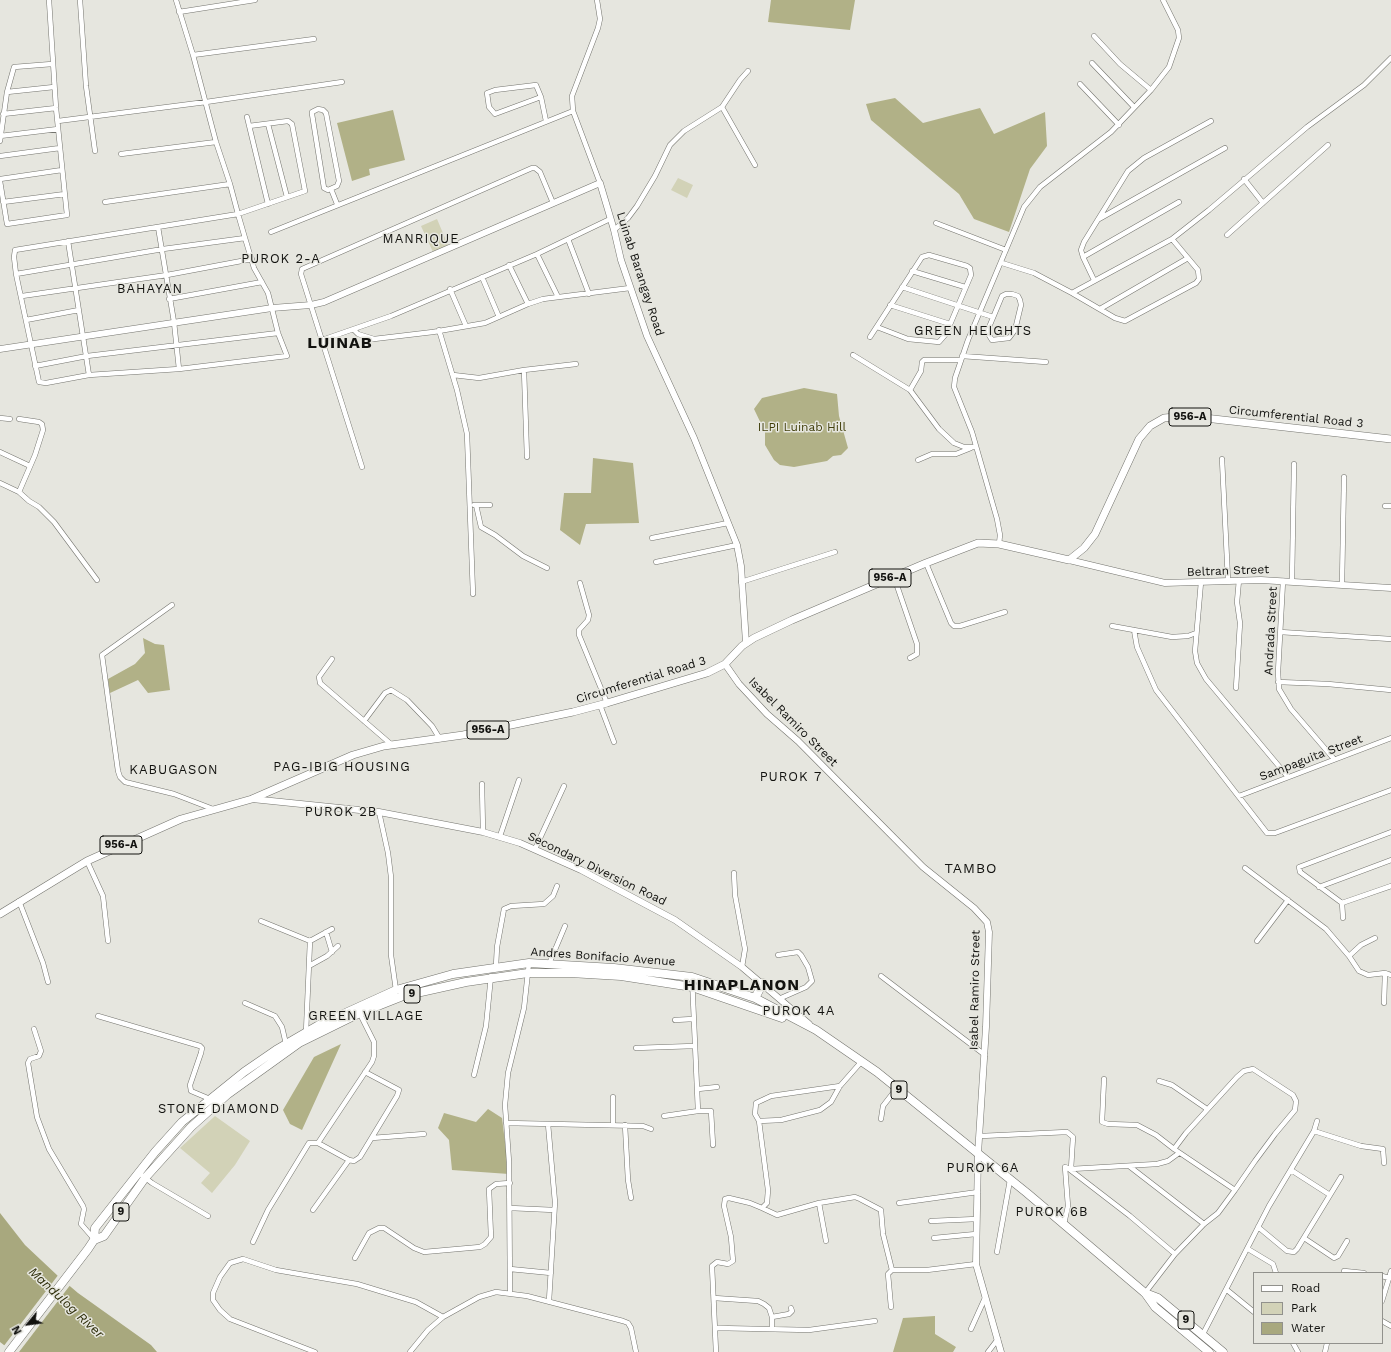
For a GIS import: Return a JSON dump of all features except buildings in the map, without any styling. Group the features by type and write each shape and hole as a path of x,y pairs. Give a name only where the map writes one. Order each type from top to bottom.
{"highway":[{"name":"Andres Bonifacio Avenue","path":"9,1352 88,1249 94,1240 95,1228 124,1192 190,1127 228,1094 299,1043 396,990 453,974 529,963 614,968 692,977 756,998 817,1031 862,1061 897,1088 1064,1224 1145,1293 1155,1307 1209,1352"},
{"name":"Andres Bonifacio Avenue","path":"94,1240 104,1236 142,1175 182,1122 244,1072 306,1032 359,1010 403,996 491,978 528,973 570,973 621,976 692,987 817,1031"},
{"path":"756,998 763,983"},
{"name":"Andres Bonifacio Avenue","path":"1145,1293 1158,1298 1204,1334 1223,1352"}],"main road":[{"name":"Circumferential Road 3","path":"252,799 353,755 392,745 440,739 600,705 707,672 725,664 746,643 792,620 926,563 978,543 999,544 1069,560 1084,548 1095,534 1139,439 1150,426 1164,418 1187,416 1391,439"},
{"name":"Secondary Diversion Road","path":"0,914 19,901 87,861 181,818 252,799"}],"street":[{"path":"49,0 52,64 67,215 7,224 0,180 62,170"},
{"path":"80,0 83,50 95,151"},
{"path":"176,0 193,55 216,142 230,184 238,214 245,238 252,259 268,293 278,333 286,350 286,357 179,369 89,375 41,383 37,380 32,344 16,274 14,256 15,250 238,214 305,191 293,127 288,121 249,126"},
{"path":"179,12 255,0"},
{"name":"Luinab Barangay Road","path":"597,0 600,19 598,28 574,89 573,111 600,182 621,260 659,366 694,438 737,545 741,566 746,643"},
{"path":"999,544 999,527 973,447 965,411 954,387 961,358 1002,263 1024,207 1034,194 1119,125 1151,90 1169,66 1179,38 1178,30 1163,0"},
{"path":"1094,36 1120,64 1151,90"},
{"path":"193,55 314,39"},
{"path":"1072,293 1172,239 1209,210 1307,127 1364,85 1391,58"},
{"path":"1092,63 1134,107"},
{"path":"0,141 7,92 14,67 52,64"},
{"path":"614,230 628,218 637,206 656,176 670,145 684,131 722,107 740,80 748,71"},
{"path":"58,121 206,102 342,82"},
{"path":"541,97 495,114 489,107 487,94 490,91 535,84 541,97 546,121"},
{"path":"1080,84 1119,125"},
{"path":"7,92 54,86"},
{"path":"722,107 755,165"},
{"path":"3,114 56,108"},
{"path":"318,109 323,110 326,113 339,181 337,186 331,189 327,190 324,188 312,114 312,112 318,109"},
{"path":"271,232 337,204 573,111"},
{"path":"247,117 268,204"},
{"path":"1094,280 1081,250 1121,181 1135,164 1211,121"},
{"path":"268,124 287,196"},
{"path":"0,136 58,129"},
{"path":"121,154 216,142"},
{"path":"1227,235 1328,145"},
{"path":"0,156 60,148"},
{"path":"1098,220 1225,148"},
{"path":"362,467 301,274 302,269 308,265 529,169 535,168 540,172 553,203"},
{"path":"1244,179 1263,203"},
{"path":"0,349 174,322 272,308 311,305 324,302 600,182"},
{"path":"105,202 230,184"},
{"path":"331,189 337,204"},
{"path":"3,202 65,194"},
{"path":"1083,257 1179,202"},
{"path":"322,340 391,316 450,289 537,254 610,219"},
{"path":"936,223 1006,250"},
{"path":"158,227 163,249 169,298 174,322 179,369"},
{"path":"16,274 163,249 245,238"},
{"path":"568,239 589,294"},
{"path":"1002,263 1034,273 1115,318 1125,321 1196,283 1200,275 1198,270 1172,239"},
{"path":"68,241 89,375"},
{"path":"537,254 558,297"},
{"path":"870,337 919,260 925,255 968,266 971,275 943,339 935,342 908,339 877,327"},
{"path":"1100,309 1188,258"},
{"path":"22,296 167,275 252,259"},
{"path":"509,265 528,304"},
{"path":"912,271 965,287"},
{"path":"482,277 499,317"},
{"path":"169,298 262,282"},
{"path":"902,287 980,314 993,316"},
{"path":"354,330 364,337 374,339 466,326 485,323 528,304 558,297 630,288"},
{"path":"450,289 466,326"},
{"path":"1012,294 1018,296 1021,305 1013,335 1003,340 992,340 987,332 993,316 1002,296 1012,294"},
{"path":"890,305 950,324"},
{"path":"26,320 79,310"},
{"path":"439,330 453,375 467,434 473,594"},
{"path":"35,366 87,356 278,333"},
{"path":"853,355 910,390 943,434 958,445 973,447"},
{"path":"910,390 921,371 922,362 924,360 961,358 1046,362"},
{"path":"453,375 479,378 524,370 576,364"},
{"path":"524,370 527,457"},
{"path":"0,418 10,419"},
{"path":"18,419 39,422 43,427 42,435 19,492"},
{"path":"918,460 932,454 956,454 973,447"},
{"path":"0,452 30,466"},
{"path":"1222,459 1228,580"},
{"path":"1292,581 1294,464"},
{"path":"1342,584 1344,477"},
{"path":"0,483 19,492 39,507 54,522 97,580"},
{"path":"470,504 490,506"},
{"path":"476,505 481,527 495,535 523,556 547,568"},
{"path":"1385,506 1391,506"},
{"path":"652,538 728,523"},
{"path":"656,562 737,545"},
{"path":"741,582 835,552"},
{"name":"Beltran Street","path":"1069,560 1165,583 1228,580 1292,581 1391,588"},
{"path":"926,563 951,623 954,626 960,626 1004,612"},
{"path":"894,577 917,644 917,654 910,658"},
{"path":"1236,688 1240,623 1237,602 1239,580"},
{"name":"Andrada Street","path":"1283,581 1278,682 1279,689 1291,709 1334,759"},
{"path":"1201,582 1195,657 1200,670 1288,777"},
{"path":"580,583 589,615 586,624 579,630 579,635 607,703"},
{"path":"172,606 102,655 118,771 120,777 125,782 174,794 213,809"},
{"path":"1112,626 1172,637 1188,636 1196,633"},
{"path":"1134,630 1137,647 1156,690 1264,830 1271,833 1391,790"},
{"path":"1280,632 1391,639"},
{"path":"332,659 319,677 320,683 392,745"},
{"name":"Isabel Ramiro Street","path":"725,664 739,684 767,714 798,741 924,867 984,917 989,932 985,1055 978,1154 976,1264 1001,1352"},
{"path":"1278,682 1328,684 1391,690"},
{"path":"364,721 385,693 391,690 407,700 432,726 440,739"},
{"path":"600,705 614,742"},
{"name":"Sampaguita Street","path":"1239,796 1391,738"},
{"path":"500,836 519,780"},
{"path":"482,784 483,832"},
{"path":"535,849 564,786"},
{"name":"Secondary Diversion Road","path":"252,799 379,812 500,836 535,849 581,870 675,920 763,983 817,1031"},
{"path":"379,812 388,853 390,876 391,956 396,990"},
{"path":"1342,903 1300,872 1299,867 1391,832"},
{"path":"1319,887 1391,860"},
{"path":"87,861 103,896 108,941"},
{"path":"1245,868 1326,929 1349,956 1359,972 1363,974 1385,973 1391,975"},
{"path":"734,873 745,949 742,967"},
{"path":"474,1075 486,1026 491,978 504,909 511,906 544,904 553,896 557,886"},
{"path":"1342,903 1391,886"},
{"path":"1257,941 1288,900"},
{"path":"19,901 43,963 48,982"},
{"path":"1342,903 1343,918"},
{"path":"261,921 310,941"},
{"path":"549,964 565,926"},
{"path":"310,941 332,929"},
{"path":"326,932 332,952"},
{"path":"1349,956 1360,945 1375,938"},
{"path":"306,1032 310,941"},
{"path":"309,966 332,952 338,946"},
{"path":"778,955 798,952 808,967 812,981 806,987 781,998"},
{"path":"510,1292 510,1183 506,1123 508,1073 524,1008 529,963"},
{"path":"1384,1004 1385,973"},
{"path":"881,976 985,1055"},
{"path":"692,977 698,1111"},
{"path":"245,1003 275,1016 282,1027 286,1044"},
{"path":"318,1143 372,1062 375,1049 368,1028 359,1010"},
{"path":"98,1016 200,1046 202,1048 201,1053 190,1085 191,1091 210,1099"},
{"path":"675,1020 693,1019"},
{"path":"34,1029 40,1054 30,1059 28,1064 37,1117 49,1149 83,1206 84,1209 81,1224 94,1240"},
{"path":"636,1048 694,1046"},
{"path":"759,1121 781,1120 815,1112 831,1102 840,1086 862,1061"},
{"path":"1145,1293 1176,1254 1204,1224 1218,1213 1275,1134 1296,1110 1296,1101 1293,1096 1258,1071 1248,1069 1237,1077 1207,1109 1174,1149"},
{"path":"253,1242 268,1210 309,1143 318,1143 349,1160 354,1161 360,1157 387,1114 399,1090 366,1072"},
{"path":"1104,1079 1102,1122 1108,1124 1137,1125 1156,1135 1179,1153 1234,1190"},
{"path":"1159,1081 1172,1085 1207,1109"},
{"path":"762,1208 767,1203 768,1195 759,1121 756,1118 756,1103 763,1099 787,1094 840,1086"},
{"path":"698,1088 717,1087"},
{"path":"881,1119 883,1106 897,1088"},
{"path":"613,1097 613,1125"},
{"path":"664,1116 698,1111 711,1111 713,1145"},
{"path":"1204,1334 1258,1227 1314,1131 1317,1121"},
{"path":"506,1123 625,1125 647,1126 651,1129"},
{"path":"548,1124 554,1210 549,1301"},
{"path":"625,1125 628,1180 631,1198"},
{"path":"1314,1131 1361,1146 1383,1148 1384,1163"},
{"path":"980,1136 1067,1132 1073,1136 1071,1169"},
{"path":"372,1138 424,1134"},
{"path":"1065,1167 1071,1169 1129,1166 1164,1162 1179,1153"},
{"path":"313,1210 349,1160"},
{"path":"1129,1166 1204,1224"},
{"path":"1064,1224 1068,1206 1065,1167"},
{"path":"1065,1167 1119,1207 1176,1254"},
{"path":"1291,1170 1330,1195"},
{"path":"142,1175 208,1216"},
{"path":"1258,1227 1291,1252 1297,1250 1341,1177"},
{"path":"996,1252 1010,1180"},
{"path":"355,1258 369,1233 379,1228 384,1228 414,1248 424,1252 480,1247 485,1244 490,1237 489,1189 496,1184 510,1183"},
{"path":"899,1203 978,1192"},
{"path":"716,1352 712,1266 716,1262 728,1264 733,1261 731,1237 724,1206 725,1200 729,1198 750,1203 777,1214 819,1203 855,1197 881,1210 883,1234 892,1270"},
{"path":"819,1203 826,1241"},
{"path":"510,1208 554,1210"},
{"path":"931,1221 976,1219"},
{"path":"934,1238 976,1234"},
{"path":"1304,1238 1334,1258 1338,1256 1347,1241"},
{"path":"1248,1249 1273,1264 1276,1272"},
{"path":"315,1352 230,1319 220,1310 213,1300 213,1293 220,1277 230,1263 243,1259 276,1270 357,1284 416,1302 443,1317"},
{"path":"891,1307 888,1274 892,1270 927,1270 976,1264"},
{"path":"510,1269 551,1273"},
{"path":"1344,1271 1354,1272"},
{"path":"1383,1299 1391,1271"},
{"path":"1227,1290 1250,1311 1253,1312"},
{"path":"410,1352 428,1330 443,1317 480,1297 496,1292 510,1292 549,1301 628,1323 636,1352"},
{"path":"714,1298 758,1301 769,1308 772,1317 772,1329"},
{"path":"971,1329 985,1298"},
{"path":"772,1317 789,1314 792,1311 791,1308"},
{"path":"716,1328 809,1330 875,1321"},
{"path":"988,1352 998,1339"}],"green space":[{"path":"771,0 855,0 850,30 768,22"},
{"path":"895,98 923,123 980,108 994,134 1045,112 1047,146 1030,169 1009,232 974,219 959,194 871,120 866,104"},
{"path":"393,110 405,160 369,169 370,175 352,181 337,123"},
{"path":"678,178 693,185 687,198 671,190"},
{"path":"437,219 448,245 433,252 421,226"},
{"name":"ILPI Luinab Hill","path":"804,388 837,394 839,416 848,448 841,455 833,456 827,461 794,467 780,465 774,460 765,445 765,432 754,409 762,398"},
{"path":"593,458 633,463 639,523 586,524 580,545 560,530 564,493 591,493"},
{"path":"143,638 155,644 164,645 170,690 148,693 138,680 110,693 108,679 135,664 145,653"},
{"path":"341,1044 302,1130 290,1124 283,1110 314,1057"},
{"path":"488,1109 502,1118 509,1174 452,1170 449,1140 438,1128 444,1113 476,1122"},
{"path":"215,1116 250,1141 235,1165 212,1193 201,1183 210,1173 180,1148"},
{"path":"935,1316 935,1334 956,1347 953,1352 893,1352 903,1318"}],"water":[{"name":"Mandulog River","path":"0,1213 25,1245 58,1276 78,1293 151,1345 157,1352 13,1352 0,1342"}],"pier":[{"path":"59,1274 71,1284 19,1352 10,1352 3,1347"}],"district":[{"name":"MANRIQUE","path":"421,239"},
{"name":"PUROK 2-A","path":"281,259"},
{"name":"BAHAYAN","path":"150,289"},
{"name":"GREEN HEIGHTS","path":"973,331"},
{"name":"LUINAB","path":"340,343"},
{"name":"PAG-IBIG HOUSING","path":"342,767"},
{"name":"KABUGASON","path":"174,770"},
{"name":"PUROK 7","path":"791,777"},
{"name":"PUROK 2B","path":"341,812"},
{"name":"TAMBO","path":"971,869"},
{"name":"HINAPLANON","path":"742,985"},
{"name":"PUROK 4A","path":"799,1011"},
{"name":"GREEN VILLAGE","path":"366,1016"},
{"name":"STONE DIAMOND","path":"219,1109"},
{"name":"PUROK 6A","path":"983,1168"},
{"name":"PUROK 6B","path":"1052,1212"}]}
